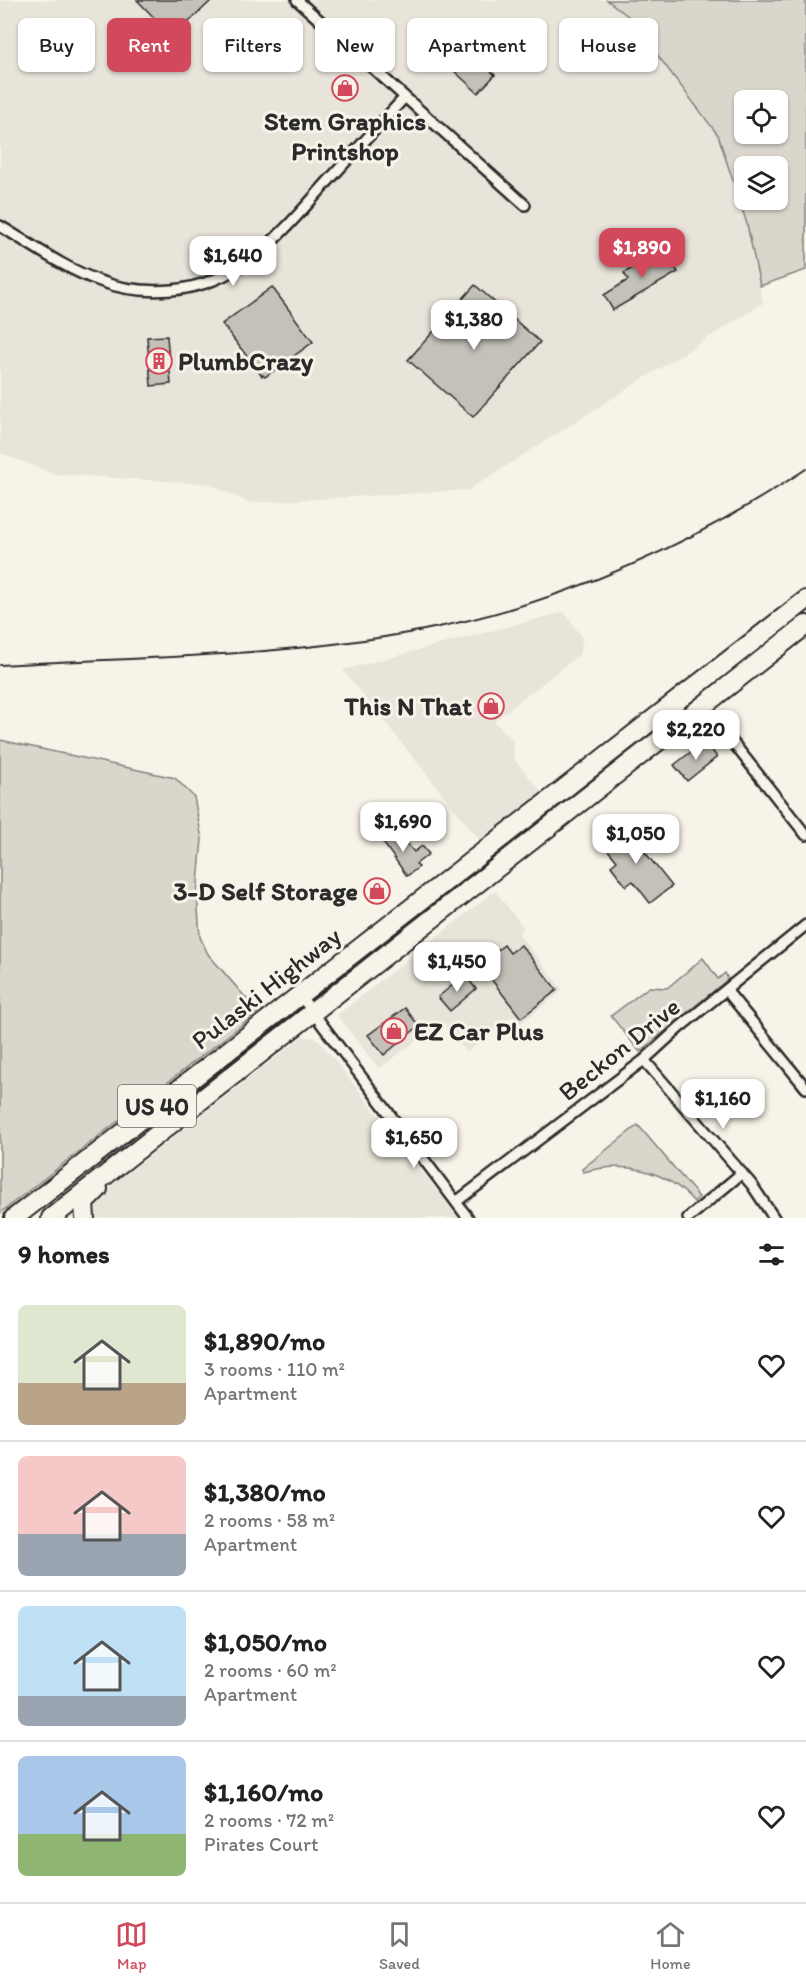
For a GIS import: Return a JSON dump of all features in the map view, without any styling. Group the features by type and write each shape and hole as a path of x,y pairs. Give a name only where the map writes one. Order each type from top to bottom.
{"highway":[{"name":"Pulaski Highway","path":"14,1218 806,600"},
{"name":"Pulaski Highway","path":"51,1218 806,625"},
{"path":"85,1218 84,1203 88,1197 125,1168 128,1158"}],"street":[{"path":"297,0 525,205"},
{"path":"0,226 78,271 115,286 162,291 196,287 242,267 271,244 405,97"},
{"path":"704,706 806,835"},
{"name":"Beckon Drive","path":"456,1202 644,1060 680,1027 806,925"},
{"path":"726,990 806,1088"},
{"path":"299,994 468,1218"},
{"path":"644,1060 760,1194 774,1218"},
{"path":"687,1218 742,1173"}],"shaded area":[{"path":"0,0 607,0 630,18 559,18 559,72 658,72 658,56 718,135 734,184 734,210 742,210 747,224 763,303 468,490 249,503 209,484 54,474 0,453"},
{"path":"607,0 806,0 806,270 760,286 742,210 788,210 788,156 734,156 734,184 718,135 658,56 658,18 630,18"},
{"path":"564,612 583,638 579,655 494,721 513,740 514,759 543,794 481,842 343,670"},
{"path":"0,740 175,778 194,797 202,839 197,894 200,937 208,954 258,1012 0,1213"},
{"path":"495,891 524,928 518,933 563,990 519,1025 512,1017 467,1052 442,1021 379,1069 337,1015"},
{"path":"703,958 718,979 725,973 728,979 640,1052 611,1016 649,987 667,988"},
{"path":"303,1036 318,1039 459,1218 70,1218"},
{"path":"638,1125 699,1197 694,1202 671,1182 643,1170 614,1167 583,1172 582,1169"}],"building":[{"path":"137,0 212,0 191,20 191,18 155,18"},
{"path":"455,72 492,72 495,75 478,93"},
{"path":"663,249 678,272 613,310 604,295 628,280 624,273"},
{"path":"475,285 540,342 473,417 408,360"},
{"path":"272,287 313,342 265,377 222,324"},
{"name":"PlumbCrazy","path":"167,336 171,384 151,386 147,337"},
{"path":"705,741 717,757 687,781 674,765"},
{"path":"624,826 672,886 650,903 633,881 626,886 611,866 617,861 602,843"},
{"path":"389,830 397,840 401,836 414,852 422,846 429,854 416,864 419,867 407,876 379,837"},
{"path":"504,945 510,953 521,945 557,990 521,1018 474,957 481,953 486,959"},
{"path":"465,975 476,989 450,1011 438,997"},
{"name":"EZ Car Plus","path":"405,1008 419,1026 384,1055 368,1035"}],"railway":[{"path":"0,665 213,655 319,646 424,630 475,618 575,587 671,547 717,523 806,469"}],"place":[{"name":"Stem Graphics Printshop","path":"345,88"},
{"name":"PlumbCrazy","path":"159,361"},
{"name":"This N That","path":"491,706"},
{"name":"3-D Self Storage","path":"377,891"},
{"name":"EZ Car Plus","path":"394,1031"}]}
